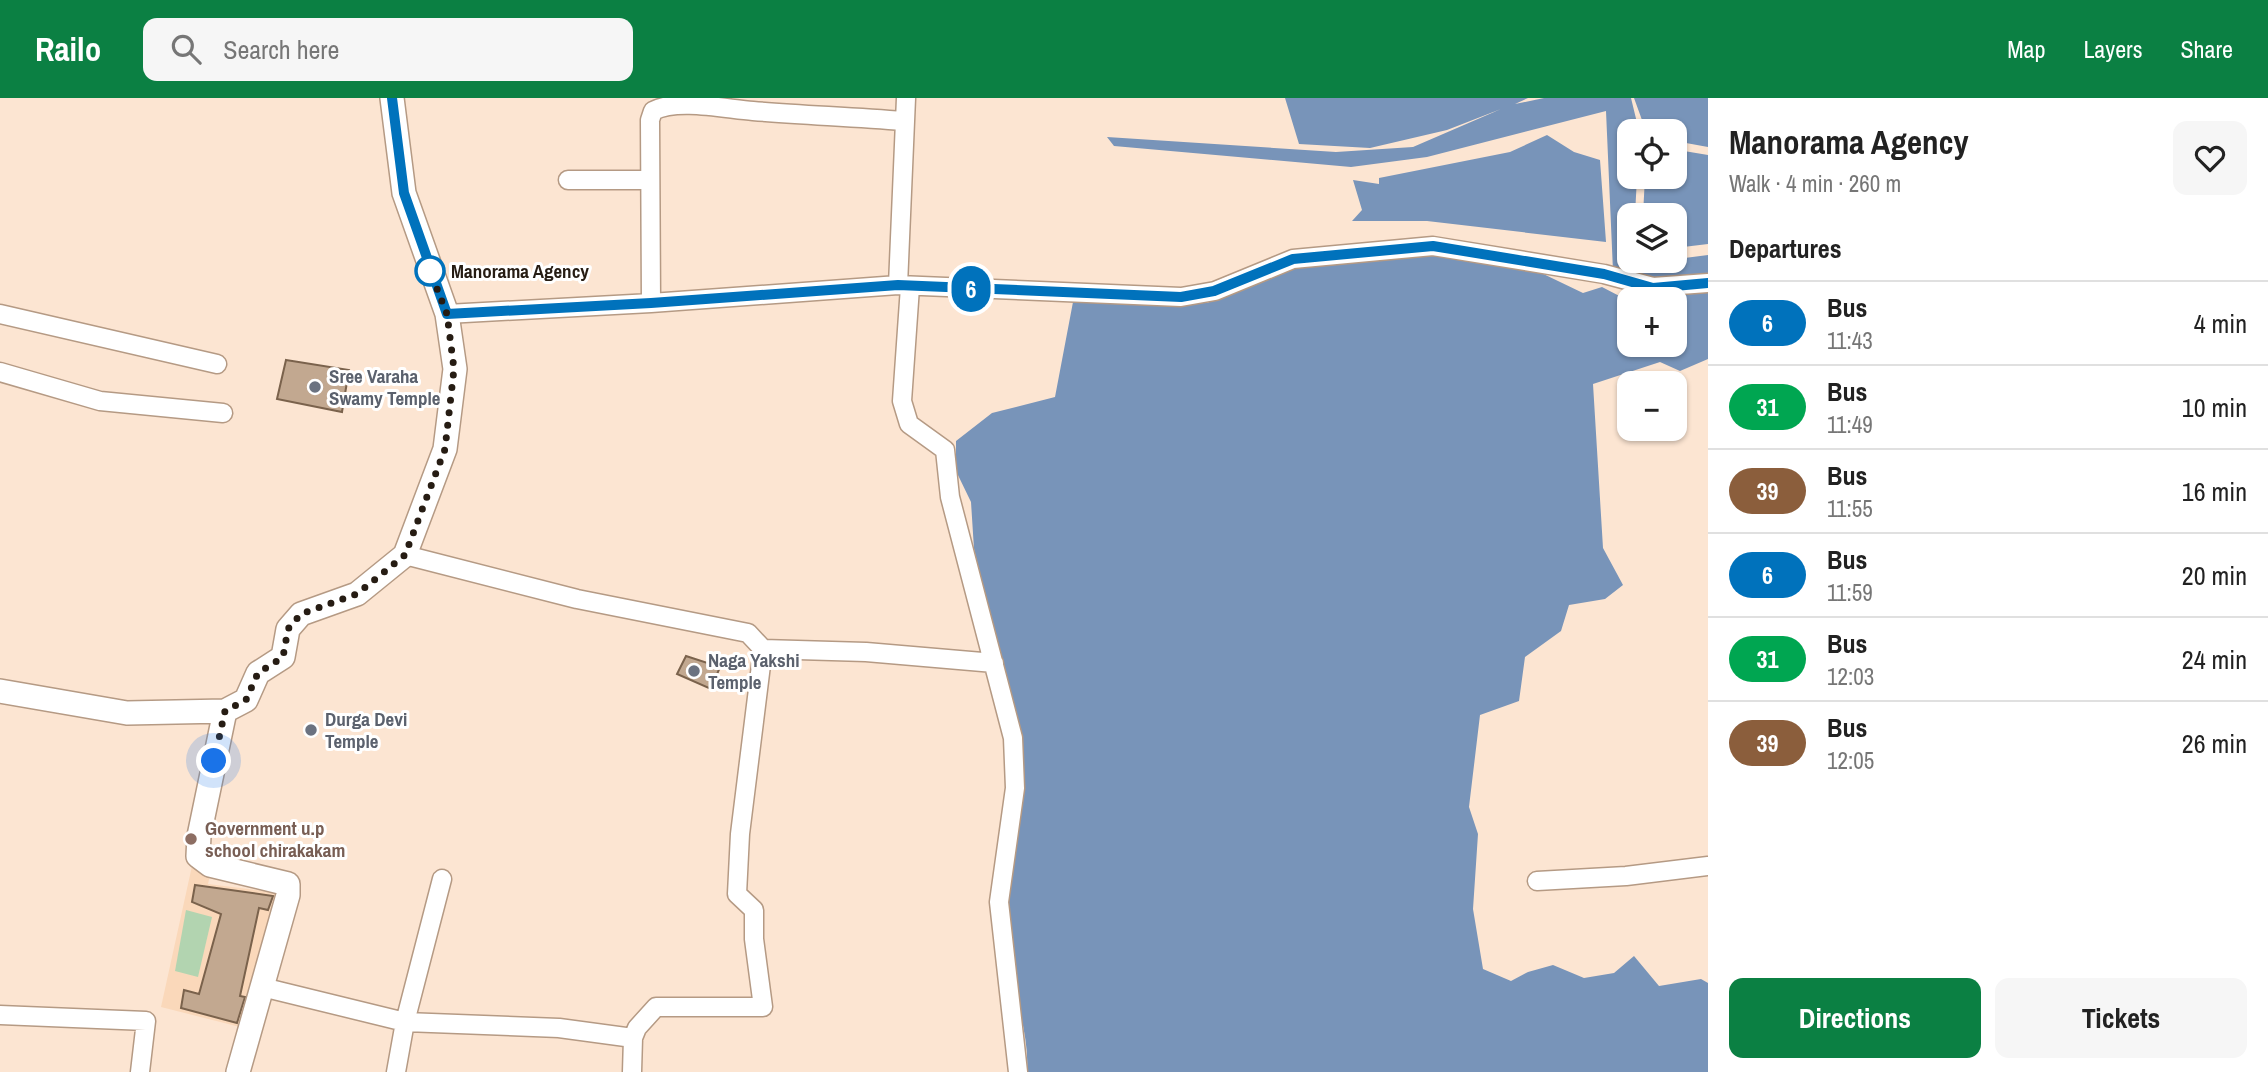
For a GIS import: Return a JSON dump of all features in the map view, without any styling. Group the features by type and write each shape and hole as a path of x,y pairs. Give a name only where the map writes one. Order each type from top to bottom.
{"street":[{"path":"0,691 127,713 225,711 246,700 258,673 283,657 288,629 301,614 357,594 405,555 445,449 454,369 447,314 404,193 392,98"},
{"path":"906,98 903,121 902,401 909,424 945,450 950,497 1013,738 1014,788 999,902 1018,1072"},
{"path":"651,303 650,120 653,111 660,106 713,101 751,111 903,121"},
{"path":"568,180 650,180"},
{"path":"447,314 904,286 1181,297 1214,291 1293,259 1433,246 1604,274 1653,288 1708,283"},
{"path":"0,314 217,364"},
{"path":"0,372 100,401 223,413"},
{"path":"405,555 577,599 748,633 763,649 866,652 955,662 994,663"},
{"path":"632,1072 633,1038 637,1028 656,1007 763,1007 754,939 754,910 737,894 740,834 763,649"},
{"path":"225,711 199,836 198,856 210,865 288,884 288,895 238,1072"},
{"path":"1537,881 1626,876 1708,866"},
{"path":"396,1072 405,1021 442,879"},
{"path":"261,987 405,1021 559,1028 633,1038"},
{"path":"0,1014 145,1021 140,1072"}],"shaded area":[{"path":"192,866 211,871 208,884 281,893 248,1029 161,1007"}],"green space":[{"path":"186,910 212,917 198,977 175,971"}],"water":[{"path":"1285,98 1528,98 1515,104 1544,98 1631,98 1636,119 1617,119 1617,189 1636,189 1636,203 1617,203 1617,272 1613,271 1606,111 1427,157 1351,167 1114,146 1107,137 1336,152 1413,147 1501,109 1447,130 1370,148 1299,144"},
{"path":"1634,98 1708,98 1708,147 1687,143 1687,119 1642,119"},
{"path":"1547,135 1574,152 1600,160 1606,242 1427,221 1352,221 1362,210 1353,180 1379,184 1379,178 1510,152"},
{"path":"1687,152 1708,155 1708,244 1687,247 1687,203 1644,203 1644,189 1687,189"},
{"path":"1439,249 1533,269 1583,293 1602,287 1617,295 1617,357 1687,357 1686,287 1708,286 1708,359 1680,371 1660,362 1633,371 1617,371 1617,376 1593,384 1603,548 1623,585 1605,599 1569,605 1561,631 1525,657 1519,701 1480,715 1469,807 1478,834 1473,909 1483,969 1511,981 1528,972 1553,965 1584,978 1614,973 1634,956 1659,986 1701,979 1708,983 1708,1072 1027,1072 1026,1040 1007,946 1009,886 1022,796 1021,737 974,549 971,502 956,471 956,441 992,413 1055,397 1073,302 1207,303 1303,261"},
{"path":"1708,255 1708,275 1653,283 1620,273 1687,273 1687,258"}],"building":[{"path":"286,360 349,370 342,412 277,399"},
{"path":"686,656 720,667 711,689 677,674"},
{"path":"195,885 273,896 268,910 259,908 240,996 245,997 237,1023 181,1008 184,990 199,994 221,914 192,902"}],"bus line":[{"name":"6","path":"392,98 404,193 435,288 447,314 651,303 838,287 898,285 1181,297 1214,291 1293,259 1433,246 1604,274 1653,288 1708,283"}],"place":[{"name":"Manorama Agency","path":"430,271"},
{"name":"Sree Varaha Swamy Temple","path":"315,387"},
{"name":"Naga Yakshi Temple","path":"694,671"},
{"name":"Durga Devi Temple","path":"311,730"},
{"name":"Government u.p school chirakakam","path":"191,839"}],"route":[{"path":"214,761 225,711 246,700 258,673 283,657 288,629 301,614 357,594 405,555 445,449 454,369 447,314 429,269 430,271"}]}
